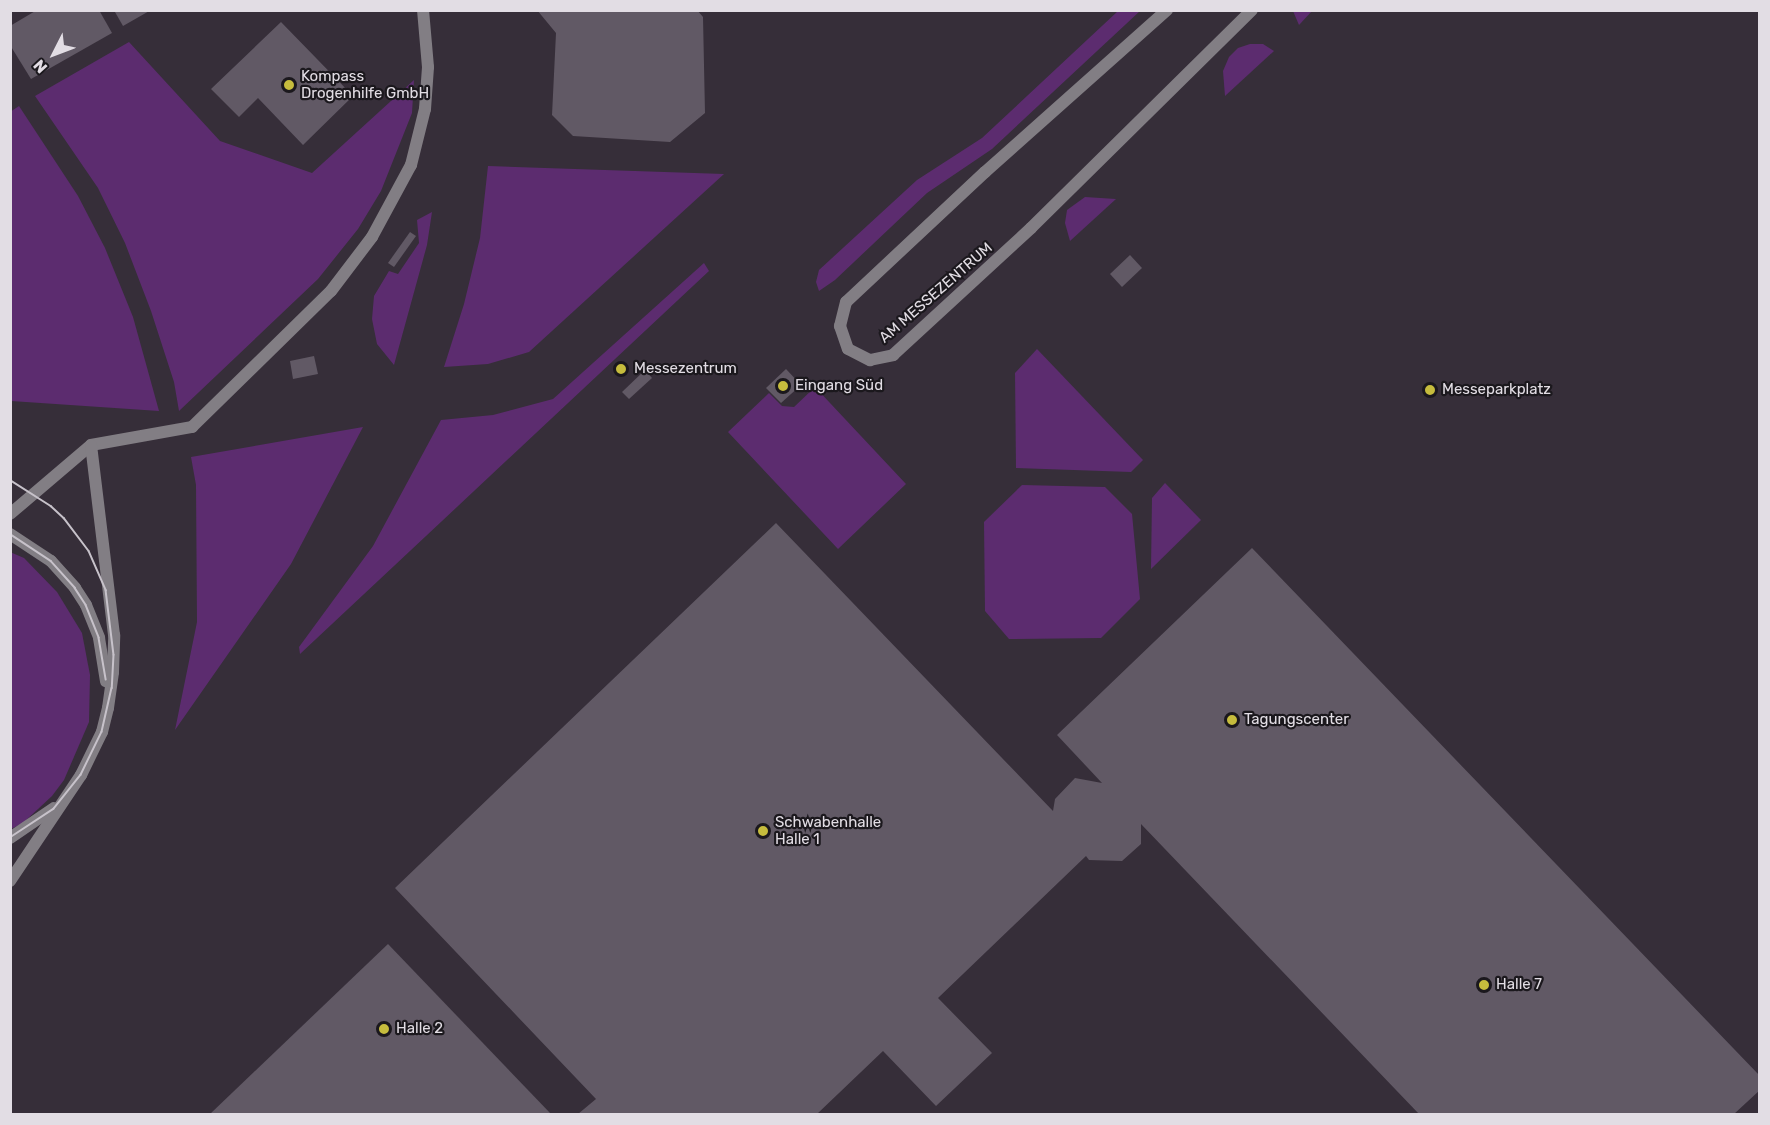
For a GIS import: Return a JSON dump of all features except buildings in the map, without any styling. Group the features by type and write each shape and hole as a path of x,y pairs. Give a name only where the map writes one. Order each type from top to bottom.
{"street":[{"path":"10,514 91,445 192,427 331,291 372,237 411,165 425,109 428,67 423,10"},
{"name":"AM MESSEZENTRUM","path":"1167,10 985,172 846,302 840,326 848,349 870,360 893,355 1031,228 1252,10"},
{"path":"91,445 114,655 108,708 92,755"},
{"path":"10,534 37,550 64,573 93,621 104,656 106,689 100,732 92,755 10,880"},
{"path":"10,838 41,819 68,794"}],"shaded area":[{"path":"1293,10 1312,11 1299,25"},
{"path":"1118,11 1140,11 992,149 927,193 835,280 819,291 816,282 819,270 917,180 982,138"},
{"path":"129,42 220,141 312,173 414,80 412,113 381,191 358,229 318,279 179,411 174,382 151,311 125,243 98,188 35,96"},
{"path":"1250,44 1263,44 1274,51 1225,96 1223,71 1229,57 1238,48"},
{"path":"19,106 78,196 105,248 133,317 159,411 11,401 10,112"},
{"path":"488,166 724,174 529,352 488,364 444,367 464,304 480,238"},
{"path":"1085,197 1116,199 1070,241 1065,223 1067,210"},
{"path":"432,212 427,245 394,365 377,344 372,319 374,296 389,271 398,274 419,243 417,220"},
{"path":"704,263 709,271 300,654 299,647 373,546 441,420 493,415 553,399"},
{"path":"1037,349 1143,460 1131,472 1016,468 1015,373"},
{"path":"815,387 906,484 838,549 728,432 769,393 782,406 794,407"},
{"path":"363,427 291,564 175,730 197,622 196,485 191,457"},
{"path":"1165,483 1201,520 1151,569 1152,498"},
{"path":"1022,485 1105,487 1132,514 1140,599 1101,638 1009,639 985,611 984,522"},
{"path":"10,552 24,558 57,592 82,633 90,675 89,722 64,780 52,796 23,823 11,829"}],"tram line":[{"path":"10,480 51,506 64,518 89,551 106,590 114,655 112,688 102,732 81,775 54,809 10,838"},
{"path":"10,534 51,561 75,588 86,605 99,638 106,679"}],"place":[{"name":"Kompass Drogenhilfe GmbH","path":"289,85"},
{"name":"Messezentrum","path":"621,369"},
{"name":"Eingang Süd","path":"783,386"},
{"name":"Messeparkplatz","path":"1430,390"},
{"name":"Tagungscenter","path":"1232,720"},
{"name":"Schwabenhalle Halle 1","path":"763,831"},
{"name":"Halle 7","path":"1484,985"},
{"name":"Halle 2","path":"384,1029"}]}
